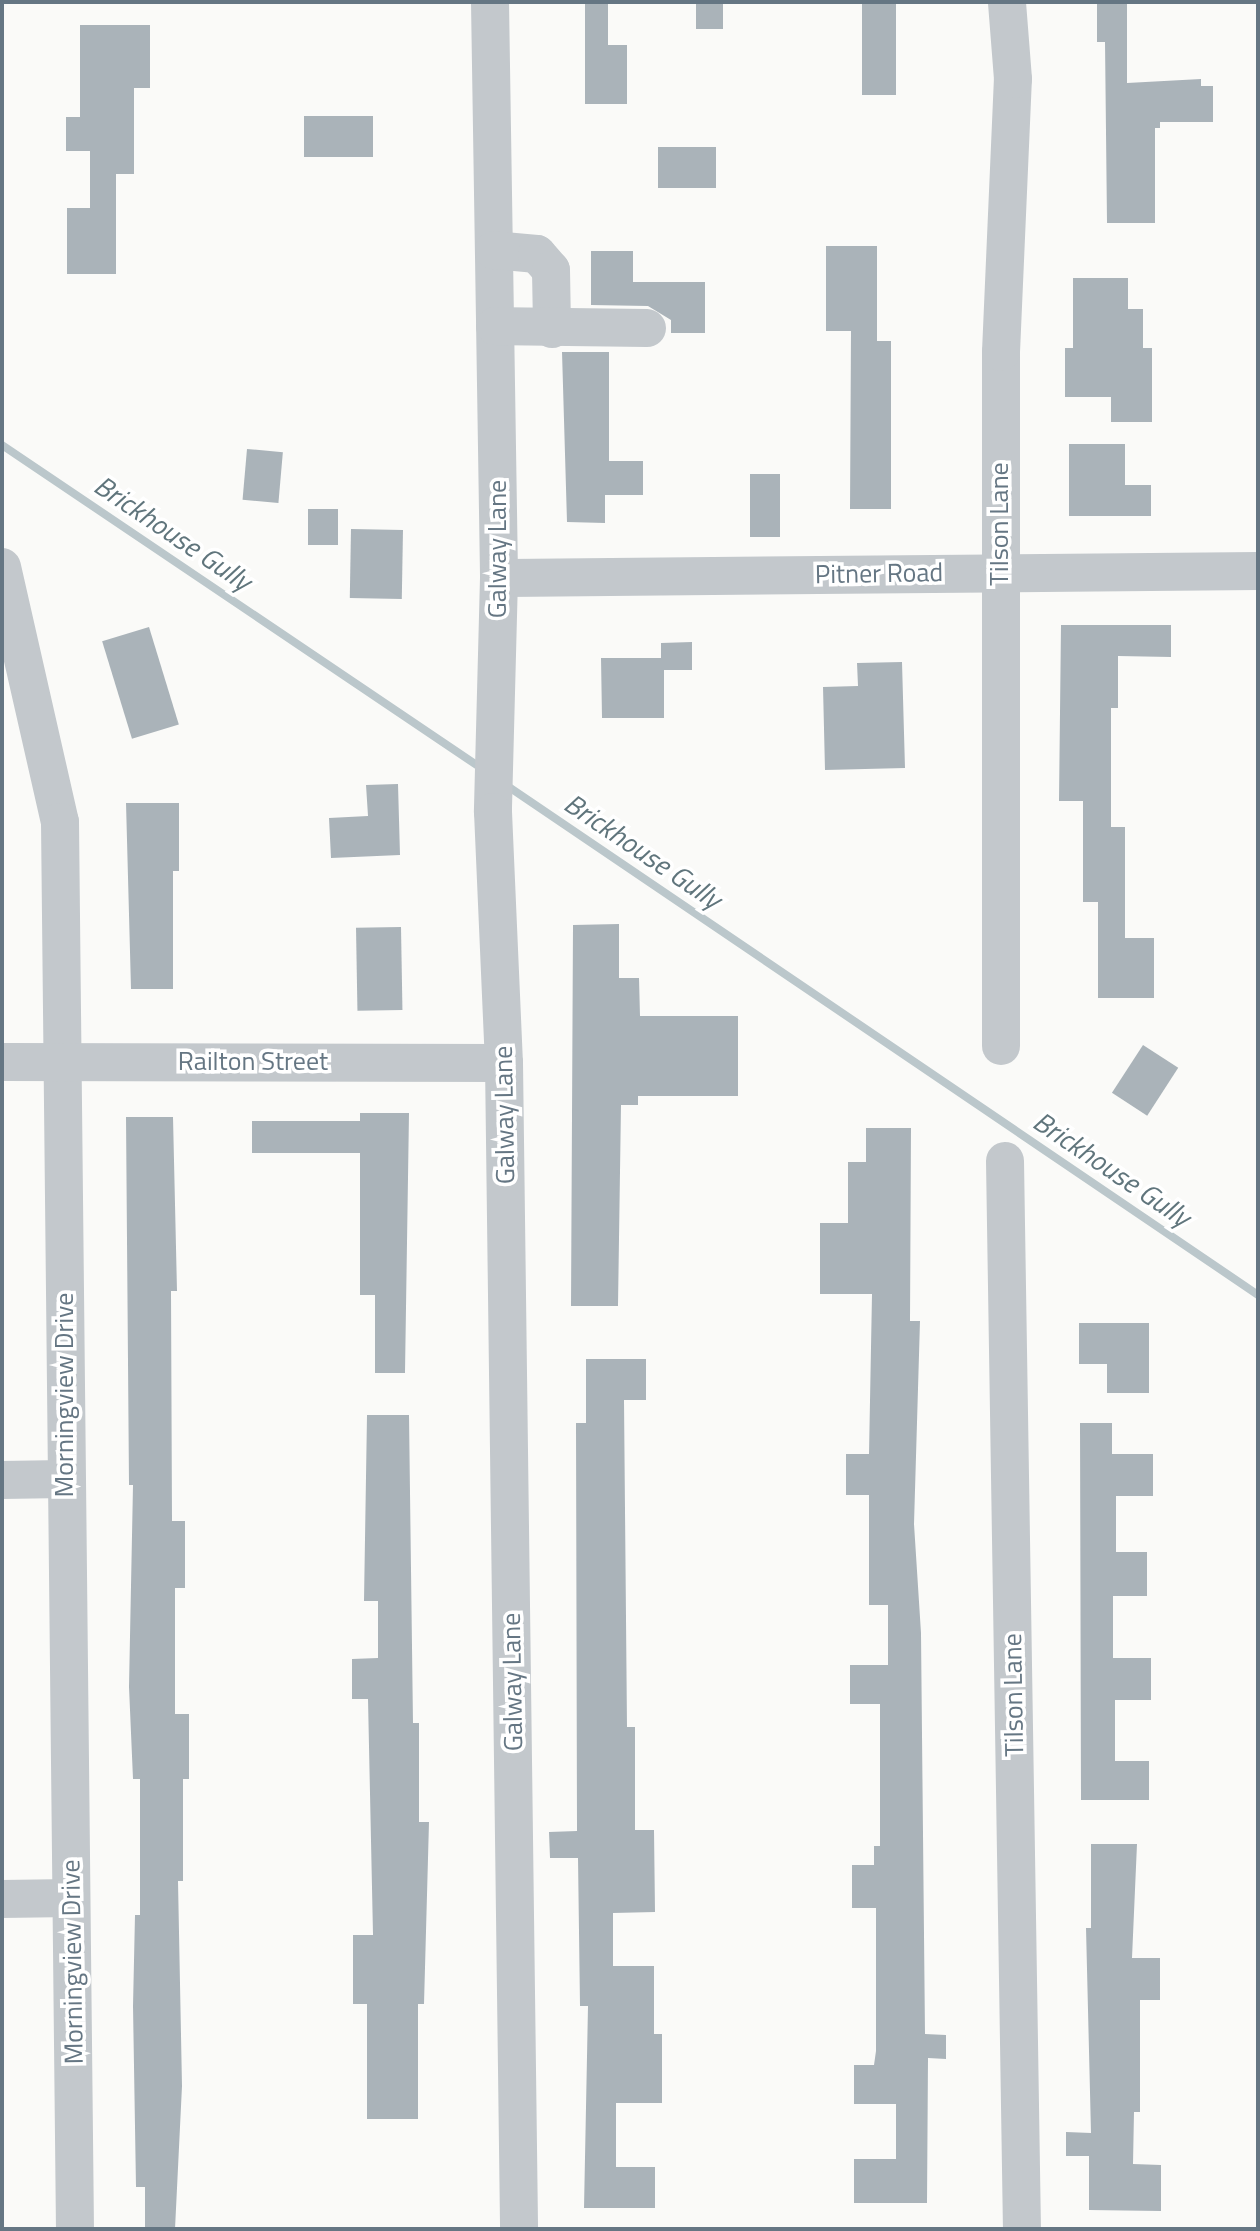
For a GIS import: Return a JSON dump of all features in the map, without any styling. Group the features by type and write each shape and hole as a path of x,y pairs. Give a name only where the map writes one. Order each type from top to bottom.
{"street":[{"name":"Galway Lane","path":"490,2 499,578 493,812 504,1063 519,2229"},
{"name":"Tilson Lane","path":"1001,1046 1000,352 1013,79 1007,2"},
{"path":"494,250 537,254 551,270 552,329"},
{"path":"495,326 552,329 647,328"},
{"name":"Morningview Drive","path":"2,567 17,694 60,822 64,1479 75,2229"},
{"name":"Pitner Road","path":"499,578 1258,571"},
{"name":"Railton Street","path":"2,1062 62,1060 504,1063"},
{"name":"Tilson Lane","path":"1004,1161 1022,2229"},
{"path":"2,1480 64,1479"},
{"path":"2,1899 71,1898"}],"building":[{"path":"585,2 608,2 608,45 627,45 627,104 585,104"},
{"path":"696,2 723,2 723,29 696,29"},
{"path":"862,2 896,2 896,95 862,95"},
{"path":"1097,2 1127,2 1127,83 1201,79 1201,86 1213,86 1213,122 1160,122 1160,128 1155,128 1155,223 1107,223 1105,42 1097,42"},
{"path":"80,25 150,25 150,88 134,88 134,174 116,174 116,274 67,274 67,208 90,208 90,151 66,151 66,117 80,117"},
{"path":"304,116 373,116 373,157 304,157"},
{"path":"658,147 716,147 716,188 658,188"},
{"path":"826,246 877,246 877,341 891,341 891,509 850,509 851,331 826,331"},
{"path":"591,251 633,251 633,282 705,282 705,333 671,333 671,320 648,306 591,305"},
{"path":"1073,278 1128,278 1128,309 1143,309 1143,348 1152,348 1152,422 1111,422 1111,397 1065,397 1065,348 1073,348"},
{"path":"562,352 609,352 609,461 643,461 643,495 605,495 605,523 567,522"},
{"path":"1069,444 1125,444 1125,485 1151,485 1151,516 1069,516"},
{"path":"247,449 283,452 278,503 243,500"},
{"path":"750,474 780,474 780,537 750,537"},
{"path":"308,509 338,509 338,545 308,545"},
{"path":"351,529 403,530 402,599 350,598"},
{"path":"1061,625 1171,625 1171,657 1118,656 1118,708 1111,708 1111,827 1125,827 1125,938 1154,938 1154,998 1098,998 1098,902 1083,902 1083,801 1059,801"},
{"path":"149,627 179,725 132,739 102,641"},
{"path":"692,642 692,670 664,670 664,718 602,718 601,658 661,658 661,643"},
{"path":"902,662 905,768 825,770 823,687 858,686 857,663"},
{"path":"398,784 400,855 331,858 329,818 368,816 366,785"},
{"path":"126,803 179,803 179,871 173,871 173,989 131,989"},
{"path":"619,924 619,978 639,978 640,1016 738,1016 738,1096 638,1096 638,1105 621,1105 618,1306 571,1306 573,925"},
{"path":"401,927 402,1010 357,1011 356,928"},
{"path":"1143,1045 1178,1068 1147,1116 1112,1093"},
{"path":"360,1113 409,1113 405,1373 375,1373 375,1295 360,1295 360,1153 252,1153 252,1121 360,1121"},
{"path":"126,1117 173,1117 177,1291 171,1291 172,1521 185,1521 185,1588 175,1588 175,1714 189,1714 189,1779 183,1779 183,1881 178,1881 182,2086 175,2229 145,2229 145,2187 136,2187 133,2006 135,1915 140,1915 140,1779 133,1779 129,1687 133,1485 129,1485"},
{"path":"866,1128 911,1128 910,1321 920,1321 914,1524 921,1633 925,2034 946,2035 946,2059 928,2058 927,2203 854,2203 854,2159 896,2159 896,2104 854,2104 854,2065 874,2065 876,2051 876,1908 852,1908 852,1865 874,1865 874,1846 880,1846 880,1704 850,1704 850,1665 888,1665 888,1605 869,1605 869,1495 846,1495 846,1454 869,1454 872,1294 820,1294 820,1223 848,1223 848,1162 866,1162"},
{"path":"1079,1323 1149,1323 1149,1393 1107,1393 1107,1364 1079,1364"},
{"path":"586,1359 646,1359 646,1400 624,1400 627,1727 635,1727 635,1830 654,1830 655,1912 613,1913 613,1966 654,1966 654,2034 662,2034 662,2103 616,2103 616,2167 655,2167 655,2208 584,2208 588,2006 580,2006 578,1858 550,1858 549,1832 577,1831 576,1423 586,1423"},
{"path":"367,1415 409,1415 413,1723 419,1723 419,1822 429,1822 424,2004 418,2004 418,2119 367,2119 367,2004 353,2004 353,1935 373,1935 368,1699 352,1699 352,1659 378,1658 378,1601 364,1601"},
{"path":"1080,1423 1112,1423 1112,1454 1153,1454 1153,1496 1116,1496 1116,1552 1147,1552 1147,1596 1113,1596 1113,1658 1151,1658 1151,1700 1115,1700 1115,1761 1149,1761 1149,1800 1081,1800"},
{"path":"1091,1844 1137,1844 1132,1958 1160,1958 1160,2000 1140,2000 1140,2112 1134,2112 1133,2164 1161,2165 1161,2211 1089,2210 1089,2156 1066,2156 1066,2132 1091,2133 1086,1928 1091,1928"}],"waterway":[{"name":"Brickhouse Gully","path":"2,445 484,770"},
{"name":"Brickhouse Gully","path":"506,785 1258,1295"}]}
